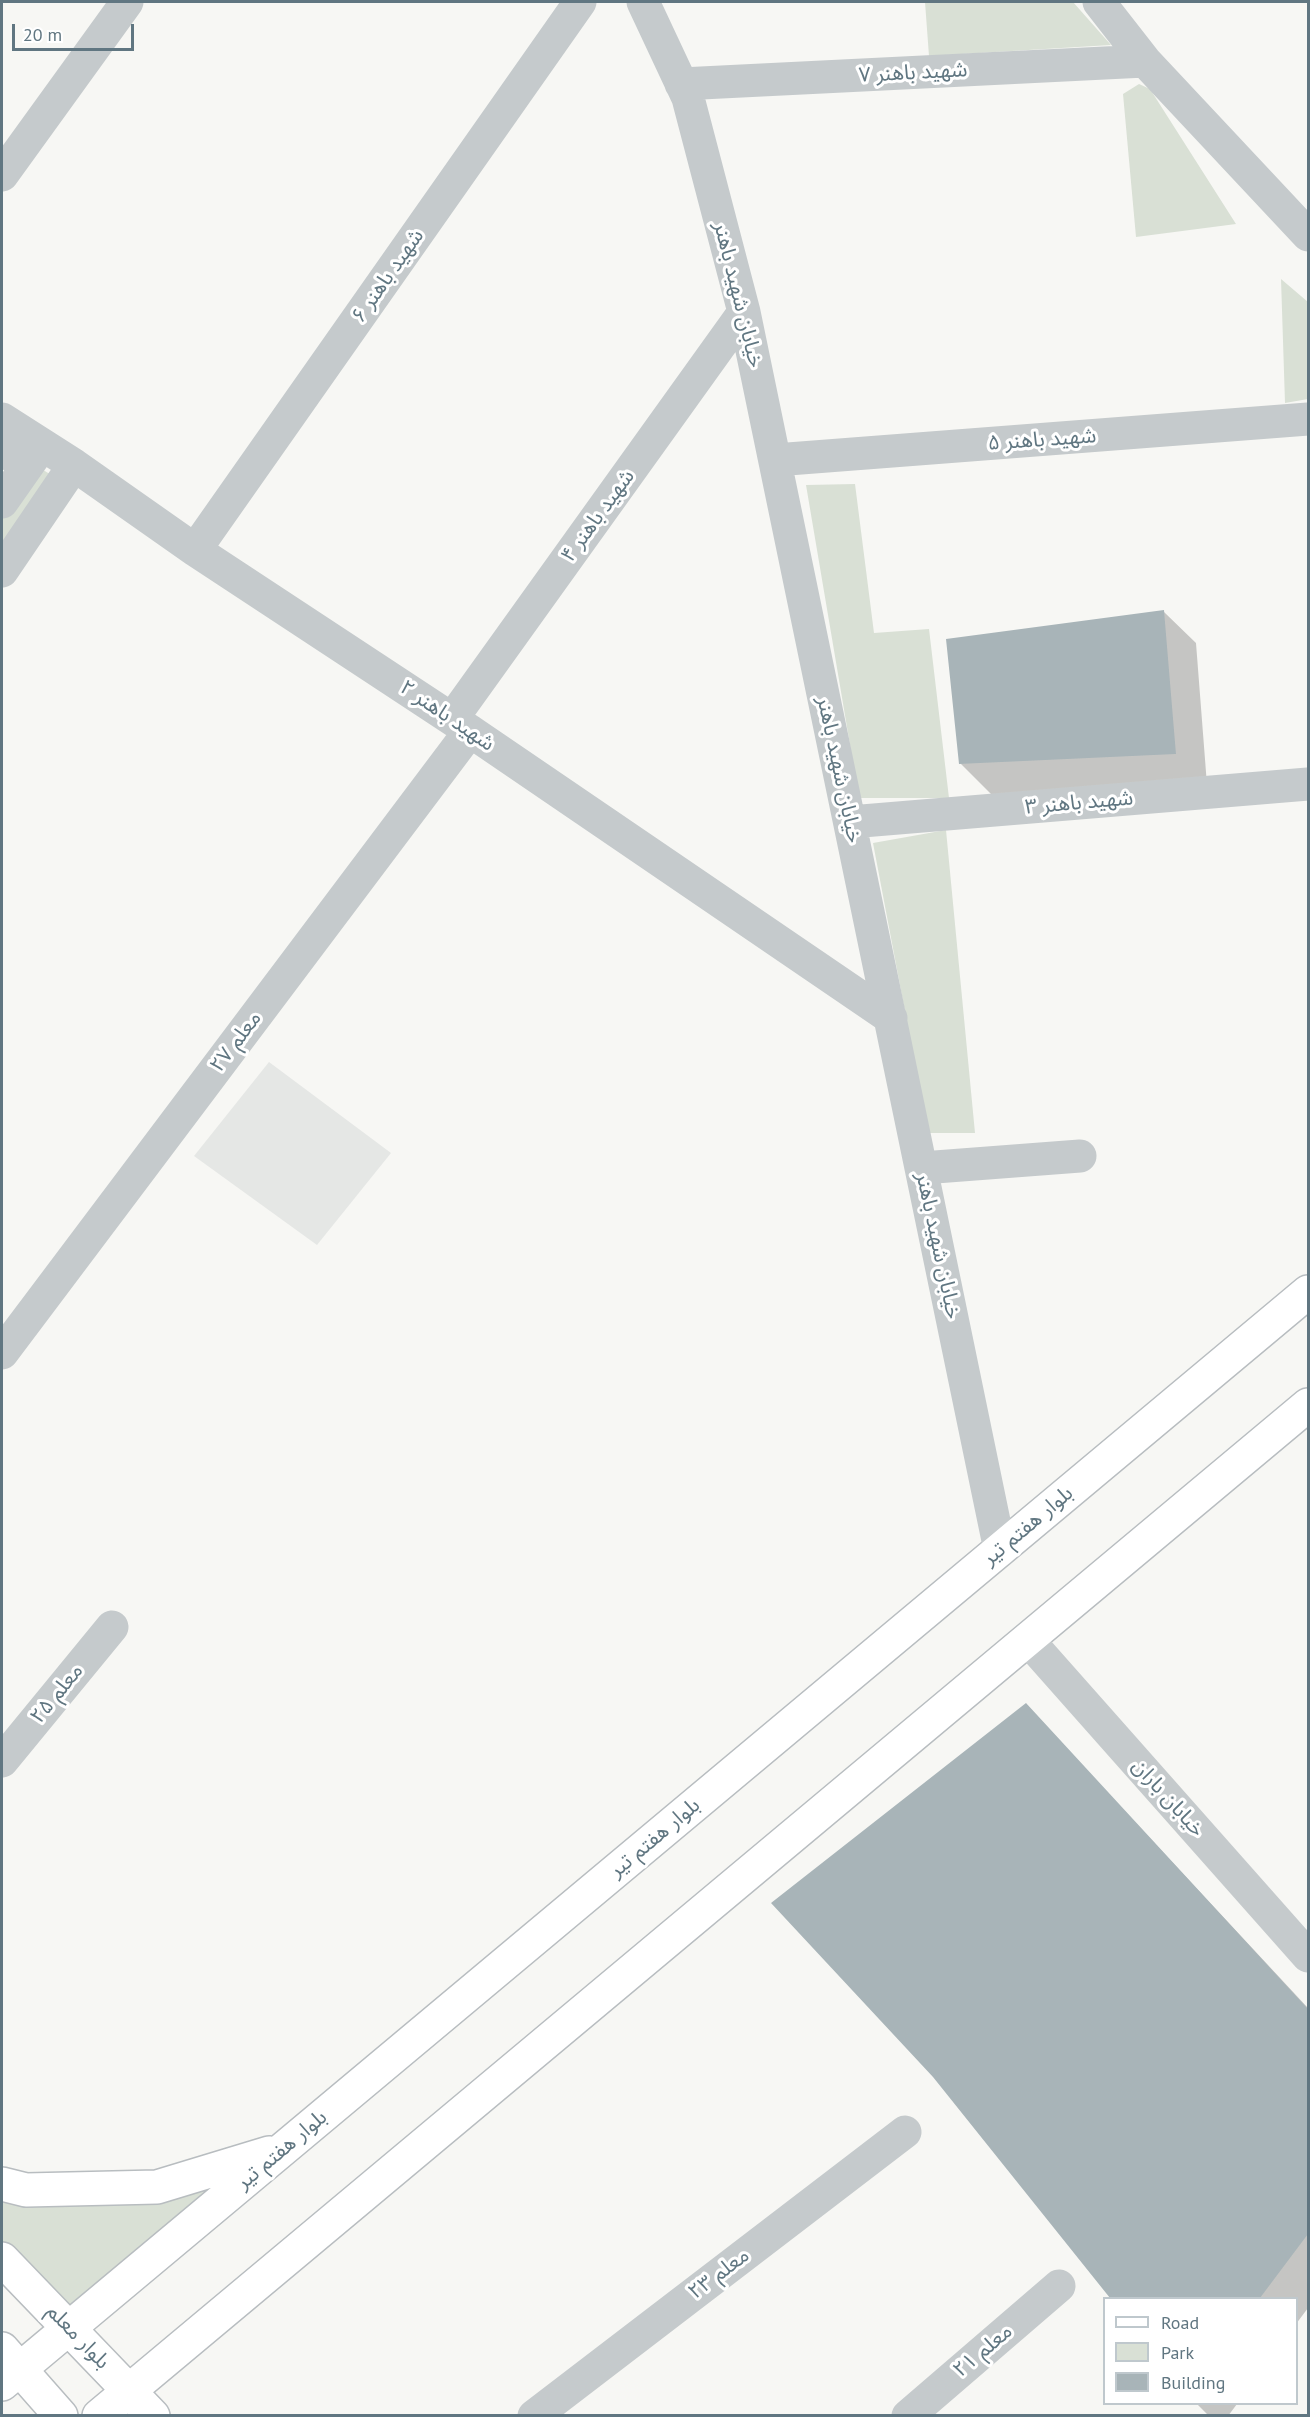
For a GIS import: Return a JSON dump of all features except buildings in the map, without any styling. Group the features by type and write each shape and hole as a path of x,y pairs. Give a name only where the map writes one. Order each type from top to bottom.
{"main road":[{"name":"بلوار هفتم تیر","path":"8,2367 69,2327 1308,1292"},
{"path":"99,2415 1308,1405"},
{"path":"2,2184 26,2190 157,2187 283,2150"},
{"name":"بلوار معلم","path":"2,2259 153,2415"},
{"path":"8,2367 61,2415"}],"street":[{"path":"2,175 127,2"},
{"name":"شهید باهنر ۶","path":"195,550 580,2"},
{"name":"خیابان شهید باهنر","path":"643,2 688,98 744,312 1000,1550"},
{"path":"1100,2 1145,61 1308,235"},
{"name":"شهید باهنر ۷","path":"681,84 1145,61"},
{"name":"شهید باهنر ۴","path":"461,725 744,312"},
{"name":"شهید باهنر ۲","path":"2,419 23,453 74,465 195,550 461,725 891,1018"},
{"name":"شهید باهنر ۵","path":"775,460 1308,419"},
{"path":"2,502 23,453"},
{"path":"2,571 74,465"},
{"name":"معلم ۲۷","path":"2,1353 461,725"},
{"name":"شهید باهنر ۳","path":"850,822 1308,784"},
{"path":"922,1168 1080,1156"},
{"name":"معلم ۲۵","path":"2,1761 112,1627"},
{"name":"خیابان باران","path":"1028,1640 1308,1956"},
{"name":"معلم ۲۳","path":"534,2415 905,2132"},
{"name":"معلم ۲۱","path":"908,2415 1059,2286"}],"shaded area":[{"path":"269,1062 391,1153 317,1245 194,1156"}],"green space":[{"path":"925,2 1073,2 1111,45 929,56"},
{"path":"1139,84 1150,89 1236,224 1136,237 1123,94"},
{"path":"1281,279 1308,302 1308,399 1285,403"},
{"path":"35,465 58,479 2,561 2,513"},
{"path":"855,484 874,633 929,629 949,798 859,798 806,485"},
{"path":"946,830 975,1133 928,1133 873,843"},
{"path":"262,2163 70,2319 2,2253 2,2188"}]}
